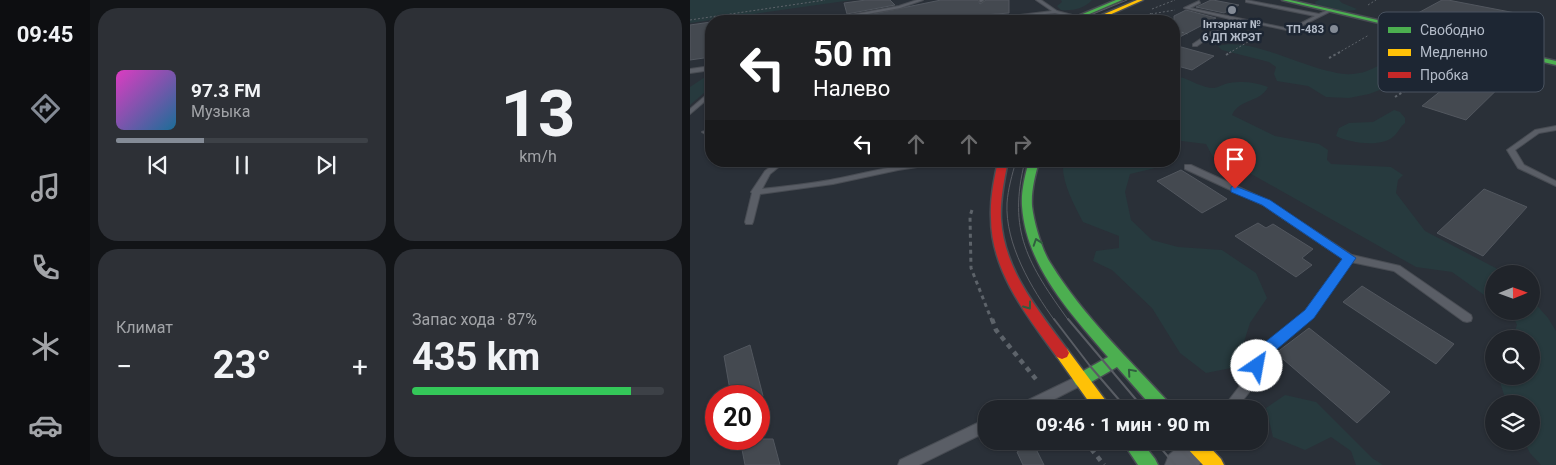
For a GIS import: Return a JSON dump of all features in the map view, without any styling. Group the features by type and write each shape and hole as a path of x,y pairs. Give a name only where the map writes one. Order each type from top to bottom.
{"main road":[{"path":"1083,15 1120,0"},
{"path":"1106,15 1141,0"},
{"path":"1284,0 1378,21"},
{"path":"1001,167 996,184 994,215 1001,254 1018,293 1097,400"},
{"path":"1032,167 1028,185 1027,206 1031,227 1044,264 1077,311 1156,400"},
{"path":"1081,380 1118,358"},
{"path":"1137,450 1149,465"}],"lane":[{"path":"856,15 900,7 921,0"},
{"path":"1038,0 1063,15"},
{"path":"1247,1 1320,16"},
{"path":"1186,8 1199,2"},
{"path":"1186,8 1291,30 1332,10"},
{"path":"1026,15 1055,12"},
{"path":"1195,44 1234,18"},
{"path":"690,71 705,69"},
{"path":"690,112 705,98"},
{"path":"1556,128 1537,131 1511,150 1521,166 1556,184"},
{"path":"749,222 755,192 772,167"},
{"path":"755,192 833,182 904,167"},
{"path":"1188,167 1266,202 1350,258 1397,268 1467,318"},
{"path":"1235,400 1250,382 1264,351 1309,314 1350,258"},
{"path":"1040,400 1081,380"},
{"path":"905,465 978,429"}],"path":[{"path":"724,15 825,0"},
{"path":"1370,0 1375,1"},
{"path":"1148,11 1151,14 1186,8"},
{"path":"690,20 705,18"},
{"path":"1226,55 1274,27"},
{"path":"1329,58 1378,30"},
{"path":"1395,97 1403,92"},
{"path":"1092,450 1104,465"}],"green space":[{"path":"690,0 852,0 746,15 705,15 705,21 690,23"},
{"path":"1061,0 1092,0 1074,10 1061,10 1057,6 1062,2"},
{"path":"1319,0 1339,0 1357,9 1342,11 1331,9 1316,5 1315,2"},
{"path":"1231,44 1245,45 1341,74 1367,71 1378,66 1378,91 1349,98 1326,97 1308,86 1277,81 1274,74 1276,67 1269,62 1222,50 1218,46"},
{"path":"705,77 705,92 690,105 690,87"},
{"path":"1180,77 1210,88 1239,82 1268,87 1260,96 1240,106 1232,115 1275,136 1319,144 1328,150 1327,160 1331,164 1391,167 1403,175 1398,180 1396,193 1425,231 1490,265 1485,265 1485,296 1452,272 1416,267 1253,175 1213,157 1206,144 1180,141"},
{"path":"1394,110 1400,112 1405,118 1405,123 1389,140 1366,143 1349,141 1336,136 1339,128 1349,123 1373,122"},
{"path":"1063,167 1159,167 1130,174 1125,192 1131,220 1152,240 1178,247 1222,250 1256,273 1267,298 1250,323 1236,367 1206,373 1180,353 1152,308 1112,270 1093,261 1096,251 1119,248 1119,236 1083,222 1066,185"},
{"path":"1540,309 1556,331 1556,465 1541,465 1528,450 1540,450 1540,395 1504,395 1501,385 1540,385 1540,330 1515,330 1517,325 1515,320 1540,320"},
{"path":"1285,395 1316,402 1372,458 1383,465 1356,465 1351,451 1331,437 1305,450 1273,437 1268,416 1268,407"}],"building":[{"path":"866,0 890,0 895,5 847,14 844,3"},
{"path":"941,0 978,0 980,4 986,0 1009,0 1009,13 984,15 868,15"},
{"path":"1211,0 1239,5 1224,13 1196,7"},
{"path":"1442,0 1448,0 1510,12 1420,12"},
{"path":"1186,10 1216,18 1180,37 1180,15 1176,15"},
{"path":"705,23 705,58 690,60 690,25"},
{"path":"1180,47 1214,56 1192,70 1180,67"},
{"path":"1439,92 1495,92 1466,120 1422,106"},
{"path":"1181,170 1227,199 1202,213 1157,181"},
{"path":"1484,189 1527,207 1483,256 1437,233"},
{"path":"1258,223 1266,228 1273,224 1313,249 1302,258 1312,265 1296,277 1235,236"},
{"path":"1362,286 1454,344 1436,364 1343,302"},
{"path":"1309,328 1390,392 1357,423 1276,353"},
{"path":"750,345 760,385 729,385 724,356"},
{"path":"770,439 773,439 780,465 745,465 742,450 770,450"},
{"path":"1021,450 1036,450 1044,465 1023,465 1017,452"}],"tram line":[{"path":"1091,15 1127,0"},
{"path":"1014,167 1007,203 1010,234 1021,265 1055,321"},
{"path":"1024,167 1020,186 1019,208 1020,227 1025,246 1042,282 1069,321"},
{"path":"1054,319 1119,400"},
{"path":"1068,319 1136,400"},
{"path":"1162,450 1175,465"},
{"path":"1181,450 1195,465"}],"traffic: fast":[{"path":"1084,15 1120,0"},
{"path":"1284,0 1378,22"},
{"path":"1544,60 1556,63"},
{"path":"1032,167 1028,185 1027,206 1031,227 1044,264 1077,311 1156,400"},
{"path":"1081,380 1119,358"},
{"path":"1137,450 1149,465"}],"traffic: slow":[{"path":"1105,15 1141,0"},
{"path":"1062,353 1097,400"},
{"path":"1201,450 1215,465"}],"traffic: jam":[{"path":"1002,167 997,192 996,219 999,243 1006,265 1029,307 1062,353"}],"place":[{"name":"Інтэрнат № 6 ДП ЖРЭТ","path":"1232,10"},
{"name":"ТП-483","path":"1334,29"}],"route":[{"path":"1235,189 1266,202 1350,258 1309,314 1264,351 1257,366"}]}
